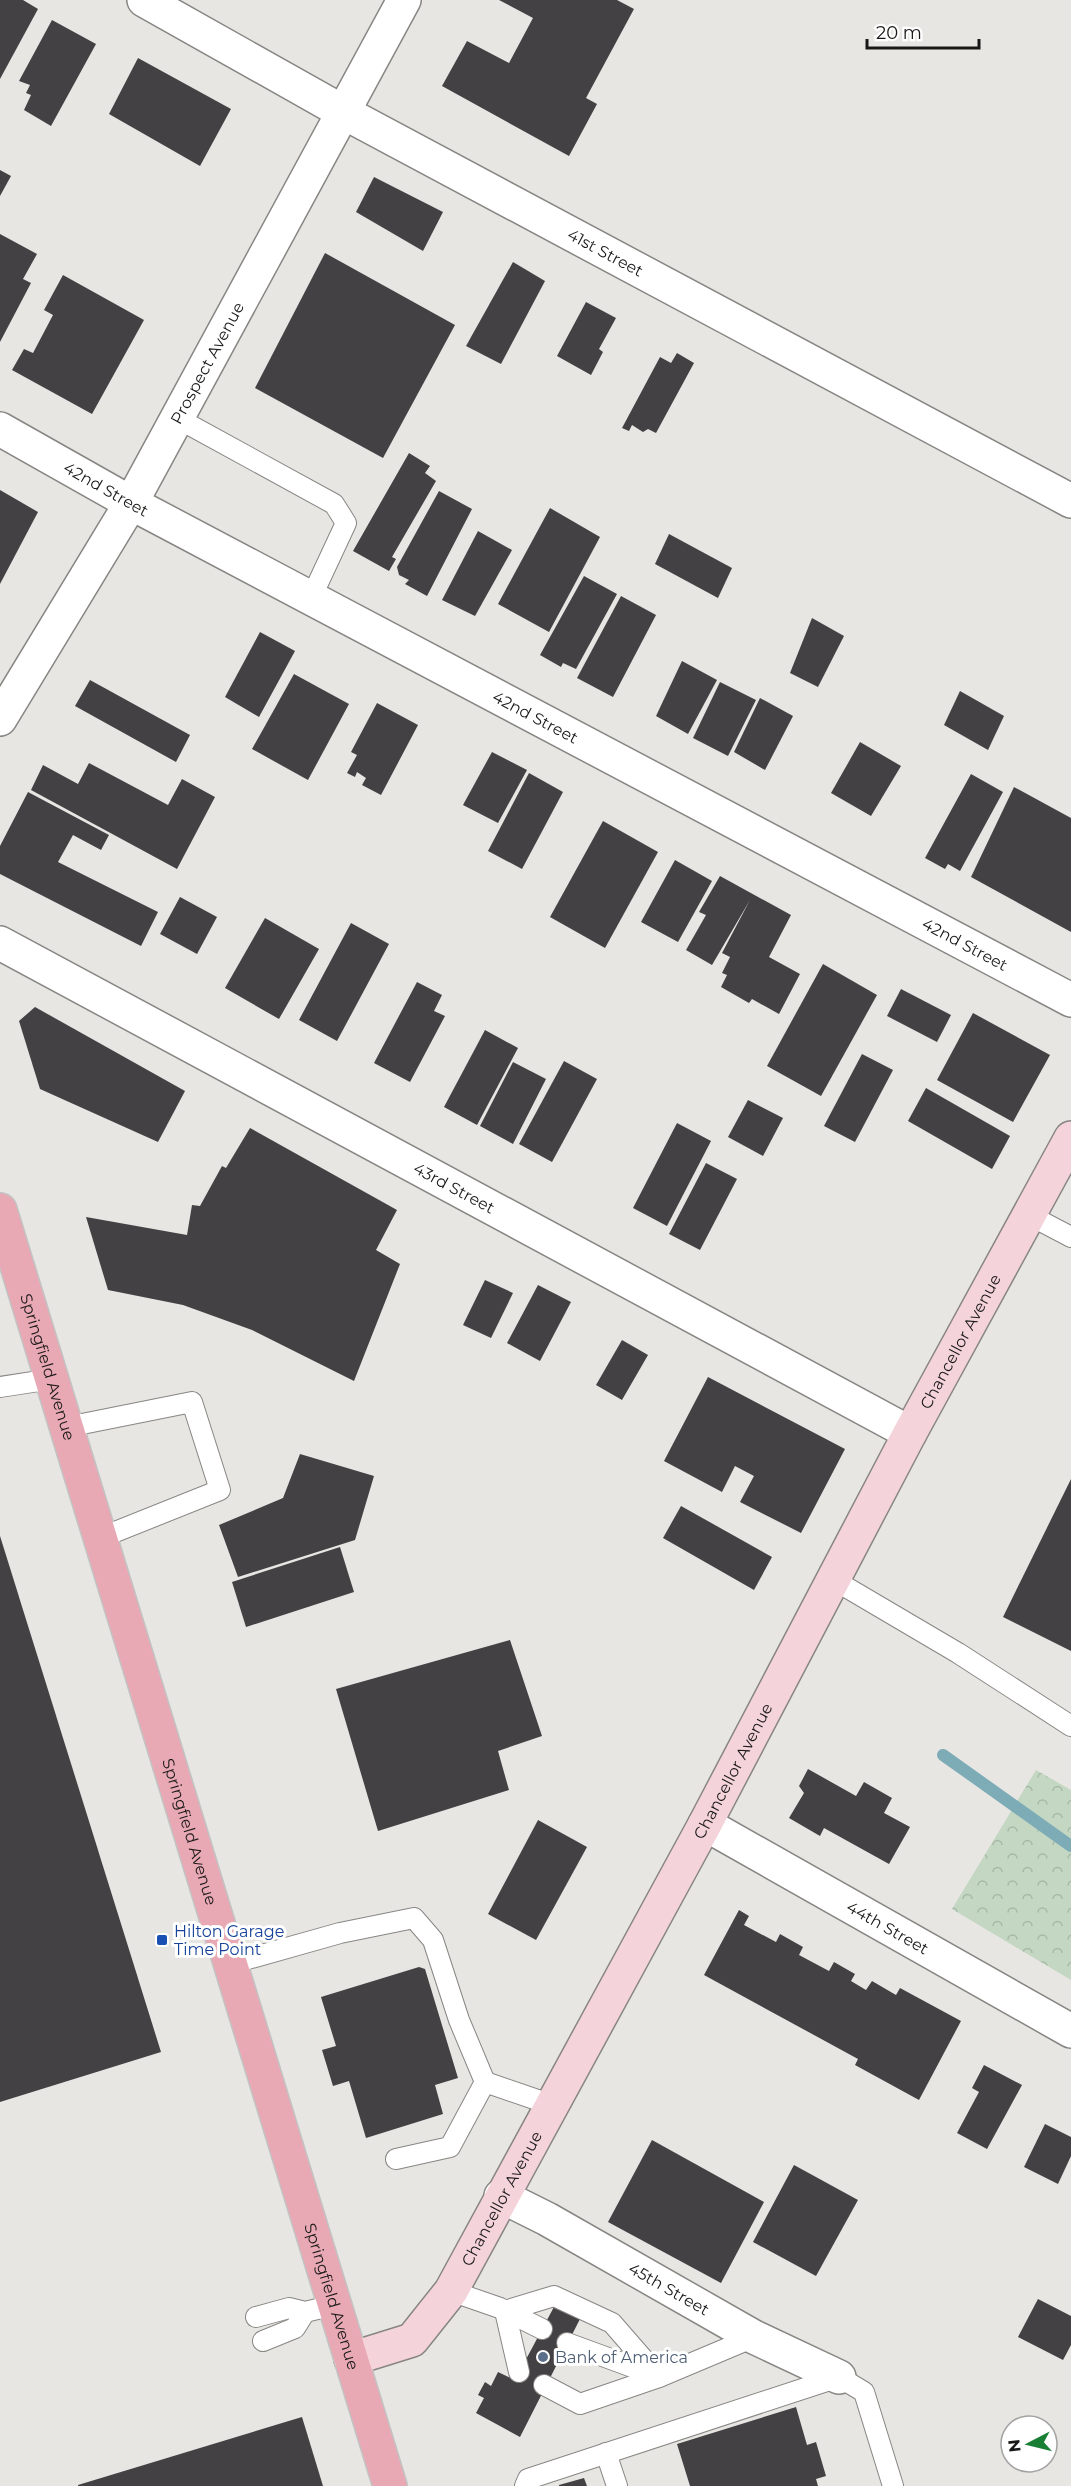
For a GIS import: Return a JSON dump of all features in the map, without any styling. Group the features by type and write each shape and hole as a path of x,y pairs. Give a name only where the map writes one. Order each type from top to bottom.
{"main road":[{"name":"Chancellor Avenue","path":"351,2359 412,2340 451,2291 705,1824 910,1433 1071,1138"},
{"name":"Springfield Avenue","path":"0,1210 230,1964 319,2309 351,2359 390,2486"}],"street":[{"name":"41st Street","path":"144,0 343,112 1071,501"},
{"name":"Prospect Avenue","path":"0,719 130,503 404,0"},
{"name":"42nd Street","path":"0,429 130,503 1071,1000"},
{"name":"43rd Street","path":"0,943 910,1433"},
{"name":"44th Street","path":"705,1824 1071,2031"},
{"name":"45th Street","path":"501,2196 546,2219 754,2337 839,2378"}],"lane":[{"path":"177,418 334,504 346,523 311,598"},
{"path":"1029,1215 1071,1237"},
{"path":"0,1387 52,1379"},
{"path":"66,1427 192,1402 220,1490 100,1538"},
{"path":"834,1580 958,1653 1071,1726"},
{"path":"230,1964 340,1933 414,1918 433,1940 459,2020 485,2082 552,2105"},
{"path":"396,2159 450,2146 485,2082"},
{"path":"451,2291 505,2311 542,2329"},
{"path":"505,2311 554,2296 612,2323 659,2377"},
{"path":"256,2317 289,2308 319,2309"},
{"path":"263,2340 295,2328 319,2309"},
{"path":"505,2311 519,2372"},
{"path":"544,2385 580,2404 659,2377 754,2337"},
{"path":"567,2343 659,2377"},
{"path":"525,2486 528,2479 839,2378 864,2392 893,2486"},
{"path":"606,2453 616,2486"}],"green space":[{"path":"1036,1770 1071,1790 1071,1980 952,1909"}],"building":[{"path":"0,0 23,0 38,9 0,79"},
{"path":"499,0 617,0 634,9 586,98 597,104 569,156 442,86 467,41 509,63 533,18"},
{"path":"52,20 96,44 51,126 24,110 31,95 26,93 30,85 19,81"},
{"path":"138,58 231,109 200,166 109,114"},
{"path":"0,170 11,176 0,196"},
{"path":"374,177 443,212 423,251 356,212"},
{"path":"0,234 37,254 23,279 31,283 0,342"},
{"path":"325,253 455,325 383,458 255,388"},
{"path":"513,262 545,281 501,364 466,346"},
{"path":"63,275 144,320 92,414 12,370 24,349 33,353 53,315 44,310"},
{"path":"586,302 616,318 599,349 603,352 591,375 557,356"},
{"path":"677,353 694,363 656,433 648,429 643,432 632,425 629,431 622,428 660,357 671,363"},
{"path":"409,453 430,466 425,473 436,481 392,557 396,559 389,571 353,551"},
{"path":"0,490 38,512 0,584"},
{"path":"439,491 472,509 427,596 405,584 409,580 399,575 397,567"},
{"path":"550,508 600,537 549,632 498,604"},
{"path":"478,531 512,550 475,616 442,600"},
{"path":"669,534 732,568 718,598 655,564"},
{"path":"584,576 617,594 576,669 563,663 561,667 540,655"},
{"path":"621,596 656,615 613,697 577,678"},
{"path":"812,618 844,636 818,687 790,673"},
{"path":"260,632 295,651 259,717 225,697"},
{"path":"682,661 717,680 688,734 656,716"},
{"path":"294,674 349,704 308,780 252,749"},
{"path":"90,680 190,735 176,762 75,706"},
{"path":"720,682 756,700 728,756 693,738"},
{"path":"960,691 1004,716 988,750 944,725"},
{"path":"760,698 793,716 765,770 734,752"},
{"path":"377,703 418,725 381,795 362,785 366,778 357,772 355,777 347,773 357,755 351,752"},
{"path":"860,742 901,766 871,816 831,793"},
{"path":"492,752 527,770 498,823 463,805"},
{"path":"89,763 168,805 182,779 215,797 177,869 31,790 43,765 78,784"},
{"path":"529,773 563,792 522,869 488,851"},
{"path":"971,774 1003,792 960,871 948,864 945,869 925,858"},
{"path":"1014,787 1071,818 1071,932 971,877"},
{"path":"28,792 109,835 101,850 73,835 58,862 158,912 141,946 0,874 0,846"},
{"path":"603,821 658,852 605,948 550,917"},
{"path":"675,860 712,881 678,942 641,922"},
{"path":"720,876 791,915 769,957 800,974 779,1014 752,999 749,1003 721,987 727,975 722,973 730,957 722,953 750,900 712,965 686,950 706,915 699,912"},
{"path":"180,897 217,917 197,954 160,934"},
{"path":"265,918 319,949 279,1019 225,988"},
{"path":"351,923 389,944 337,1041 299,1020"},
{"path":"823,964 877,995 821,1096 767,1066"},
{"path":"417,982 442,995 434,1011 445,1016 410,1082 374,1063"},
{"path":"901,989 951,1015 937,1042 887,1016"},
{"path":"35,1007 185,1091 158,1142 40,1089 19,1021"},
{"path":"973,1013 1050,1055 1013,1122 937,1080"},
{"path":"485,1030 518,1048 477,1125 444,1107"},
{"path":"862,1054 893,1070 855,1142 824,1126"},
{"path":"564,1061 597,1079 552,1162 519,1144"},
{"path":"513,1062 546,1079 513,1144 480,1126"},
{"path":"926,1088 1010,1136 992,1169 908,1121"},
{"path":"748,1100 783,1118 763,1156 728,1137"},
{"path":"677,1123 711,1141 667,1226 633,1208"},
{"path":"250,1128 397,1210 376,1250 400,1264 354,1381 252,1330 183,1305 108,1290 86,1217 187,1235 192,1205 200,1206 222,1166 226,1168"},
{"path":"706,1163 737,1179 700,1250 669,1234"},
{"path":"485,1280 513,1293 491,1338 463,1325"},
{"path":"538,1285 571,1302 540,1361 507,1343"},
{"path":"622,1340 648,1355 622,1400 596,1385"},
{"path":"708,1377 845,1449 801,1533 740,1502 754,1476 735,1466 722,1492 664,1461"},
{"path":"300,1454 374,1476 355,1540 238,1577 219,1525 283,1498"},
{"path":"1071,1479 1071,1651 1003,1617"},
{"path":"681,1506 772,1557 754,1590 663,1538"},
{"path":"0,1536 161,2052 0,2102"},
{"path":"340,1547 354,1592 246,1627 232,1582"},
{"path":"510,1640 542,1736 498,1751 509,1790 378,1831 336,1689"},
{"path":"808,1769 856,1796 864,1782 892,1798 884,1813 910,1827 889,1864 824,1828 820,1836 789,1818 804,1793 799,1786"},
{"path":"538,1820 587,1847 536,1940 488,1914"},
{"path":"739,1910 749,1916 744,1925 776,1942 780,1934 803,1947 799,1955 829,1971 834,1962 855,1974 851,1981 866,1990 872,1981 896,1995 900,1988 961,2021 919,2100 855,2065 858,2059 704,1975"},
{"path":"419,1967 425,1969 458,2078 435,2085 443,2114 366,2138 349,2081 333,2086 322,2050 336,2046 321,1997"},
{"path":"984,2065 1022,2085 987,2149 957,2133 979,2092 972,2088"},
{"path":"1045,2124 1071,2137 1071,2156 1058,2184 1024,2167"},
{"path":"652,2140 764,2202 721,2283 608,2222"},
{"path":"794,2165 858,2200 816,2276 753,2242"},
{"path":"1038,2299 1071,2316 1071,2345 1063,2360 1018,2337"},
{"name":"Bank of America","path":"555,2305 580,2319 520,2437 476,2413 484,2398 478,2395 485,2382 491,2386 498,2372 515,2380"},
{"path":"796,2407 807,2445 816,2442 826,2476 816,2479 818,2486 690,2486 677,2444"},
{"path":"302,2417 323,2486 78,2486 78,2485"},
{"path":"584,2478 587,2486 559,2486 559,2485"}],"waterway":[{"path":"943,1755 1071,1846"}],"place":[{"name":"Hilton Garage Time Point","path":"162,1940"},
{"name":"Bank of America","path":"543,2357"}]}
